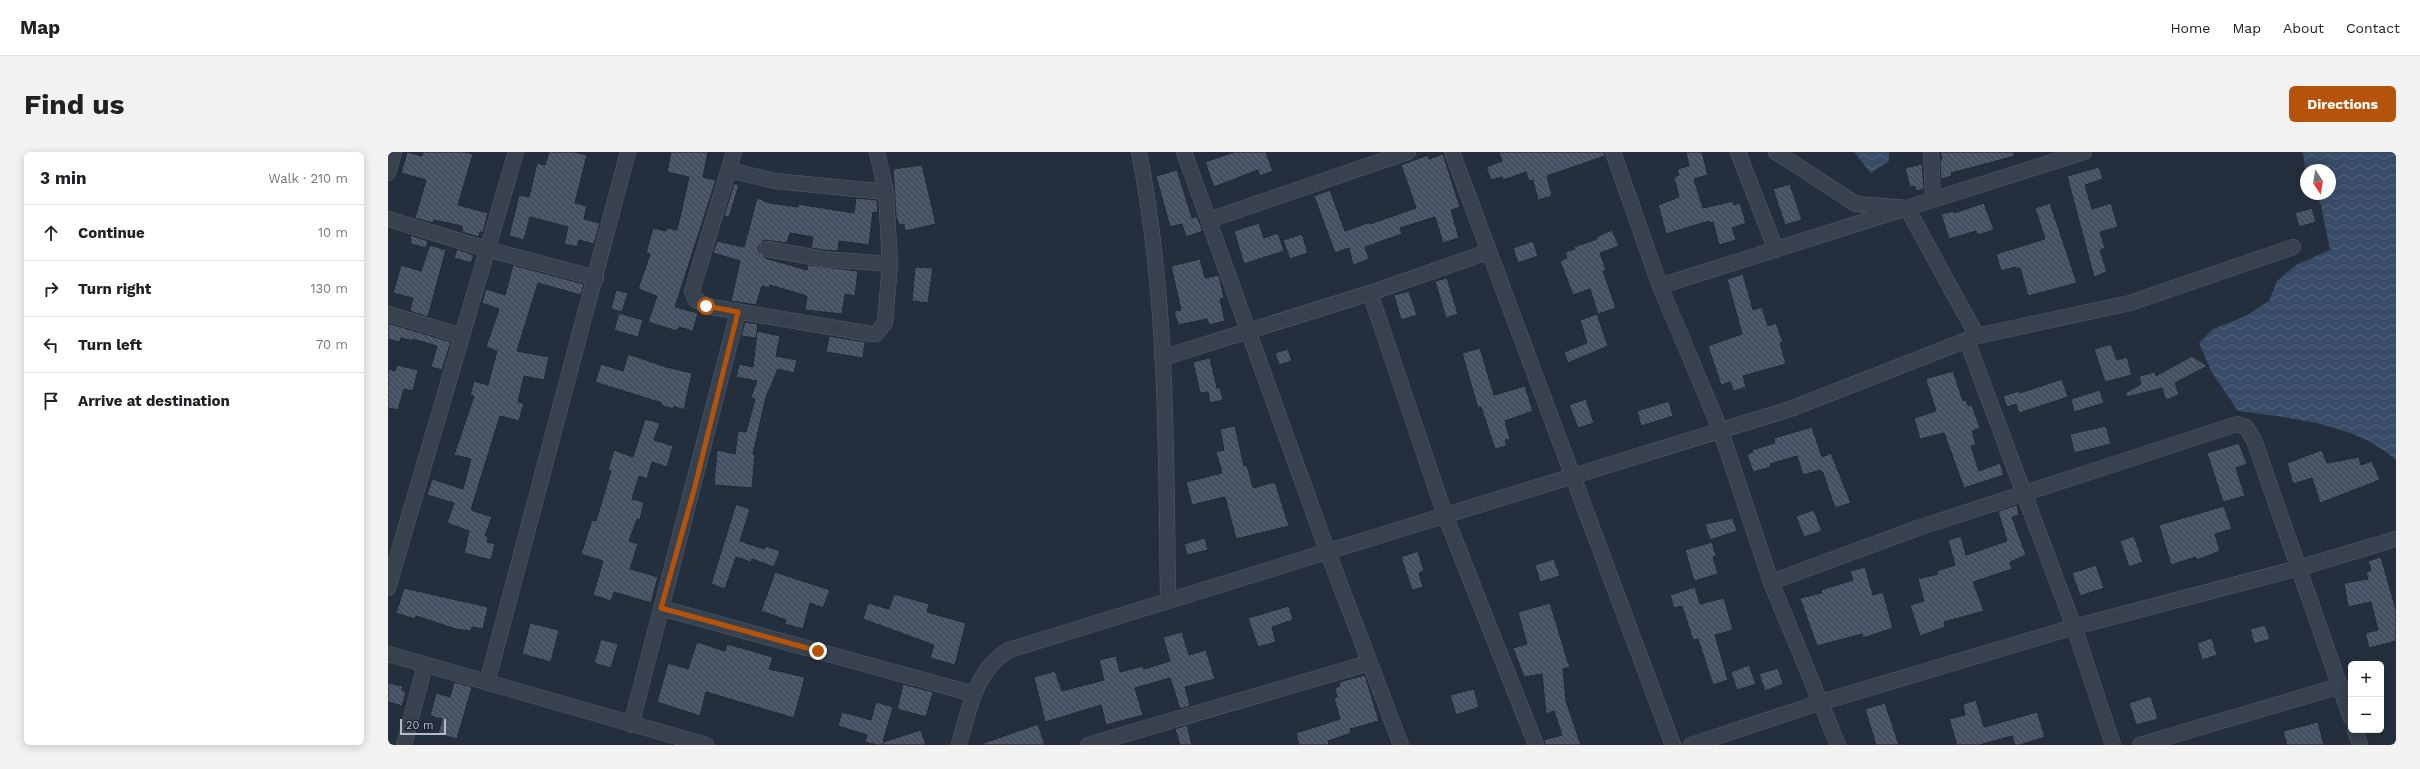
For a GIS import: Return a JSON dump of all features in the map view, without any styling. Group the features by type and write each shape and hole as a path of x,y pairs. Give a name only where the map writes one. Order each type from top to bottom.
{"street":[{"path":"388,173 394,152"},
{"path":"388,588 486,249 516,152"},
{"path":"487,682 596,278 628,152"},
{"path":"734,152 692,291 695,298 706,306 876,334 885,323 890,264 886,192 877,152"},
{"path":"1139,152 1156,252 1167,472 1168,601"},
{"path":"1184,152 1327,550 1401,745"},
{"path":"1209,220 1408,152"},
{"path":"1452,152 1673,745"},
{"path":"1613,152 1660,286 1720,429 1771,582 1822,702 1838,745"},
{"path":"1738,152 1776,250"},
{"path":"1776,152 1856,204 1907,208"},
{"path":"1931,152 1933,200"},
{"path":"1660,286 2084,152"},
{"path":"729,170 775,181 886,192"},
{"path":"1907,208 1972,339 2023,493 2074,627 2113,745"},
{"path":"388,219 486,249 596,278"},
{"path":"959,745 974,694 988,666 1008,650 1327,550 1572,477 1720,429 1793,408 1972,339 2130,303 2293,247"},
{"path":"767,249 823,259 890,264"},
{"path":"1162,358 1370,293 1488,252"},
{"path":"1370,293 1445,515 1536,745"},
{"path":"632,725 661,608 694,490 738,312"},
{"path":"388,314 462,336"},
{"path":"1771,582 1918,528 2237,424 2246,427 2254,440 2300,568 2348,709"},
{"path":"1691,745 1822,702 2074,627 2300,568 2396,539"},
{"path":"661,608 974,694"},
{"path":"388,654 706,745"},
{"path":"1088,745 1369,663"},
{"path":"404,745 425,665"},
{"path":"2140,745 2340,686"},
{"path":"2356,733 2360,745"}],"water":[{"path":"1854,152 1889,152 1889,161 1871,173"},
{"path":"2303,152 2396,152 2396,460 2380,448 2342,430 2322,424 2279,416 2238,411 2211,371 2199,343 2213,329 2246,316 2269,301 2277,281 2296,265 2330,250 2319,200 2336,200 2336,164 2304,164"}],"building":[{"path":"407,152 422,156 423,152 465,152 473,154 458,205 488,213 483,233 480,232 479,237 462,232 462,226 434,220 433,223 415,218 426,180 401,173"},
{"path":"549,152 574,152 587,155 575,203 587,206 584,219 600,223 594,244 579,240 577,247 564,244 568,227 530,217 524,240 509,236 519,195 529,197 537,163 545,165"},
{"path":"671,152 708,152 703,177 716,180 675,307 698,313 693,331 679,327 677,331 648,322 657,296 638,289 650,254 646,253 653,228 666,231 667,228 677,230 689,177 667,172"},
{"path":"1234,152 1266,152 1273,171 1260,176 1258,170 1214,187 1205,162"},
{"path":"1499,152 1604,152 1605,156 1547,176 1552,196 1538,200 1533,180 1529,181 1526,172 1503,180 1502,177 1491,180 1486,167 1502,161"},
{"path":"1686,152 1702,152 1708,175 1694,179 1703,208 1733,201 1734,205 1740,203 1746,223 1732,228 1736,240 1719,245 1713,222 1710,223 1709,221 1666,234 1658,205 1679,197 1674,177 1679,175 1677,169 1689,166"},
{"path":"1940,152 2014,152 2015,156 1951,173 1952,176 1941,179 1940,159 1942,159"},
{"path":"1443,154 1460,207 1451,210 1459,238 1443,243 1435,217 1400,228 1402,234 1365,247 1369,259 1353,265 1349,248 1335,253 1314,196 1330,190 1345,231 1370,222 1370,224 1416,208 1401,165 1428,155 1429,159"},
{"path":"1922,164 1924,189 1916,191 1915,186 1910,187 1905,168"},
{"path":"922,165 936,224 905,231 904,224 899,225 896,216 893,169"},
{"path":"2099,167 2103,179 2085,185 2092,209 2111,203 2118,227 2100,232 2105,248 2100,250 2107,272 2094,277 2067,176"},
{"path":"1177,170 1192,218 1197,216 1203,231 1186,237 1182,224 1170,227 1156,176"},
{"path":"734,183 739,185 729,217 724,216"},
{"path":"1790,184 1802,220 1785,225 1773,189"},
{"path":"757,198 770,203 798,207 798,204 854,213 856,198 877,200 878,213 873,212 869,245 839,241 838,251 824,250 811,248 813,237 790,233 787,243 764,240 758,247 759,252 765,258 807,270 808,265 858,271 855,296 845,294 842,314 805,310 807,296 770,285 769,288 762,286 756,305 731,301 740,261 713,253 717,241 744,247"},
{"path":"1984,203 1994,230 1977,235 1976,231 1949,239 1941,214 1953,211 1954,213"},
{"path":"2050,203 2077,283 2028,296 2020,268 2016,269 2015,267 2001,271 1996,254 2045,239 2035,208"},
{"path":"2312,208 2316,222 2299,227 2295,213"},
{"path":"1259,223 1264,238 1278,233 1284,251 1244,264 1234,231"},
{"path":"1612,230 1619,246 1600,253 1606,270 1603,271 1616,308 1598,314 1590,289 1573,295 1560,261 1567,258 1565,252 1575,249 1574,247 1597,239 1596,237"},
{"path":"1302,234 1308,253 1290,259 1283,240"},
{"path":"410,235 428,241 426,248 411,244"},
{"path":"1533,241 1538,256 1518,263 1513,248"},
{"path":"430,245 446,250 428,317 410,311 413,298 393,293 401,265 421,271"},
{"path":"457,249 474,255 471,263 454,258"},
{"path":"1200,259 1205,278 1219,275 1224,298 1220,299 1225,321 1209,325 1207,319 1178,325 1174,311 1181,310 1171,266"},
{"path":"513,265 584,284 581,295 538,283 517,351 549,357 544,380 524,376 518,402 524,403 519,421 500,416 471,510 492,517 485,536 488,537 487,542 495,544 491,560 464,553 469,531 447,523 454,503 427,495 432,479 463,489 471,459 454,455 474,396 470,395 474,381 488,385 497,351 486,347 499,309 482,303 486,289 505,295"},
{"path":"915,267 933,268 928,303 912,301"},
{"path":"1743,274 1753,310 1762,307 1768,326 1776,323 1783,342 1780,343 1786,364 1743,376 1746,387 1734,391 1730,382 1721,385 1708,346 1742,334 1727,279"},
{"path":"1447,278 1458,314 1446,318 1435,281"},
{"path":"616,290 628,293 622,312 611,309"},
{"path":"1409,291 1417,315 1401,320 1394,295"},
{"path":"619,313 643,320 638,337 614,330"},
{"path":"1597,314 1608,346 1568,363 1564,352 1587,343 1580,320"},
{"path":"745,322 758,324 756,338 741,336"},
{"path":"388,323 451,342 442,370 431,367 437,346 413,339 413,341 401,338 400,342 388,339"},
{"path":"757,331 780,336 776,356 797,360 794,373 778,369 766,397 753,454 755,455 752,488 714,485 717,450 735,454 738,431 746,432 755,399 751,397 757,381 736,377 739,364 753,367"},
{"path":"829,336 865,342 863,358 826,352"},
{"path":"2111,344 2117,360 2127,357 2132,375 2105,382 2094,349"},
{"path":"1480,348 1494,395 1525,386 1533,411 1505,421 1510,439 1505,440 1507,446 1495,449 1481,407 1478,408 1462,353"},
{"path":"1288,349 1292,361 1279,365 1275,353"},
{"path":"628,354 666,367 692,373 684,410 674,406 673,409 661,405 662,403 595,382 601,364 623,371"},
{"path":"2192,356 2207,366 2175,383 2179,395 2166,400 2162,388 2127,397 2125,393 2141,384 2139,376 2155,372 2156,376"},
{"path":"1210,358 1217,388 1220,388 1223,400 1210,403 1208,392 1200,393 1193,362"},
{"path":"397,365 418,370 413,391 404,389 398,410 388,408 388,369 395,371"},
{"path":"1953,371 1963,401 1966,400 1968,406 1972,405 1980,428 1972,431 1976,445 1971,446 1979,471 2000,463 2004,475 1964,488 1944,433 1920,439 1914,418 1936,411 1926,380 1928,378"},
{"path":"2062,379 2068,397 2019,413 2016,404 2007,407 2003,396 2019,391 2020,393"},
{"path":"2100,390 2104,403 2074,412 2071,399"},
{"path":"1586,399 1594,423 1578,428 1569,405"},
{"path":"1669,401 1673,416 1641,426 1637,411"},
{"path":"645,419 660,423 654,440 673,446 667,467 652,462 647,479 639,476 632,499 644,502 640,520 637,519 629,541 638,544 630,569 658,577 651,603 614,592 611,601 593,595 603,561 581,554 592,520 596,521 611,471 608,470 614,450 633,457"},
{"path":"1235,426 1244,466 1247,465 1253,488 1275,482 1289,526 1236,539 1225,497 1192,505 1186,482 1222,473 1216,452 1224,450 1220,429"},
{"path":"2106,426 2111,444 2074,453 2070,434"},
{"path":"1812,427 1822,457 1831,453 1851,503 1835,508 1821,470 1803,475 1797,456 1770,464 1771,467 1753,472 1747,454 1753,452 1752,450 1775,443 1774,438"},
{"path":"2239,443 2247,464 2236,468 2245,496 2223,502 2207,453"},
{"path":"2322,450 2327,463 2359,457 2361,465 2372,461 2380,480 2320,503 2312,478 2293,484 2287,463"},
{"path":"736,504 750,509 740,541 764,549 766,546 780,551 774,567 752,559 751,562 736,557 725,589 711,584"},
{"path":"2017,505 2019,515 2012,517 2026,555 2010,562 2012,569 1973,582 1984,611 1944,622 1945,627 1920,636 1910,605 1924,601 1918,579 1938,574 1937,571 1955,565 1948,540 1961,536 1966,555 2007,541 1998,511"},
{"path":"2224,506 2232,529 2215,534 2220,551 2197,560 2196,557 2171,565 2159,525"},
{"path":"1814,510 1822,531 1804,537 1796,516"},
{"path":"1733,518 1737,531 1710,540 1705,524"},
{"path":"2134,536 2143,562 2129,567 2120,541"},
{"path":"1205,538 1208,550 1187,555 1184,544"},
{"path":"1712,542 1716,556 1713,557 1718,574 1694,581 1685,550"},
{"path":"1418,551 1424,571 1419,573 1423,587 1412,590 1401,557"},
{"path":"2381,557 2396,610 2396,641 2369,648 2365,633 2378,630 2371,602 2348,607 2344,583 2368,579 2366,572 2371,570 2368,561"},
{"path":"1554,559 1560,576 1540,582 1535,565"},
{"path":"2096,565 2104,588 2080,596 2072,573"},
{"path":"1865,567 1873,595 1883,592 1893,628 1863,638 1862,634 1817,646 1800,598 1822,593 1821,590 1853,580 1850,571"},
{"path":"775,572 830,590 823,608 810,603 803,629 785,624 786,620 761,611"},
{"path":"1695,587 1700,604 1724,598 1733,630 1715,635 1728,680 1713,685 1698,639 1693,640 1682,606 1674,608 1670,595"},
{"path":"404,588 488,607 483,629 472,627 471,631 456,629 416,616 415,619 396,613"},
{"path":"894,594 929,604 927,612 966,623 955,665 930,658 934,645 863,619 868,603 889,609"},
{"path":"1550,603 1570,667 1563,669 1566,701 1581,745 1545,745 1544,740 1562,735 1554,711 1546,714 1542,674 1524,677 1513,648 1527,644 1518,612"},
{"path":"1289,606 1293,620 1272,627 1276,642 1258,647 1248,618"},
{"path":"530,623 559,630 551,662 522,654"},
{"path":"2265,625 2270,639 2254,644 2250,629"},
{"path":"1182,632 1189,655 1206,650 1215,679 1185,687 1190,706 1180,709 1170,678 1135,688 1143,715 1106,725 1101,705 1045,722 1034,677 1055,671 1062,691 1104,680 1099,660 1116,656 1120,672 1143,666 1144,669 1170,661 1163,637"},
{"path":"2212,638 2217,655 2202,660 2197,643"},
{"path":"601,639 618,644 611,668 594,663"},
{"path":"697,642 725,651 727,644 773,657 769,669 805,677 794,718 706,692 700,716 657,702 668,663 688,669"},
{"path":"1749,665 1756,684 1737,690 1731,672"},
{"path":"1778,668 1783,684 1765,691 1759,674"},
{"path":"1365,675 1379,721 1350,729 1351,733 1328,741 1329,745 1299,745 1296,733 1340,719 1334,698 1337,697 1335,688 1340,686 1339,682"},
{"path":"454,682 472,687 457,739 438,734 442,719 430,716 436,693 450,697"},
{"path":"388,683 403,686 402,690 406,692 402,706 388,702"},
{"path":"903,684 933,692 926,717 897,709"},
{"path":"1474,689 1479,707 1456,715 1450,695"},
{"path":"2151,696 2158,719 2136,725 2129,703"},
{"path":"1976,700 1984,727 2037,712 2045,737 2020,745 2015,745 2012,736 1979,745 1957,745 1949,719 1965,715 1963,704"},
{"path":"876,702 893,707 883,742 921,730 926,745 877,745 865,742 867,735 838,726 842,712 871,720"},
{"path":"1885,703 1899,745 1876,745 1865,709"},
{"path":"2318,722 2324,745 2287,745 2283,731"},
{"path":"1038,724 1045,745 984,745 984,743"},
{"path":"1187,725 1192,745 1180,745 1175,729"}],"route":[{"path":"706,306 738,312 694,490 661,608 726,624 818,651"}]}
